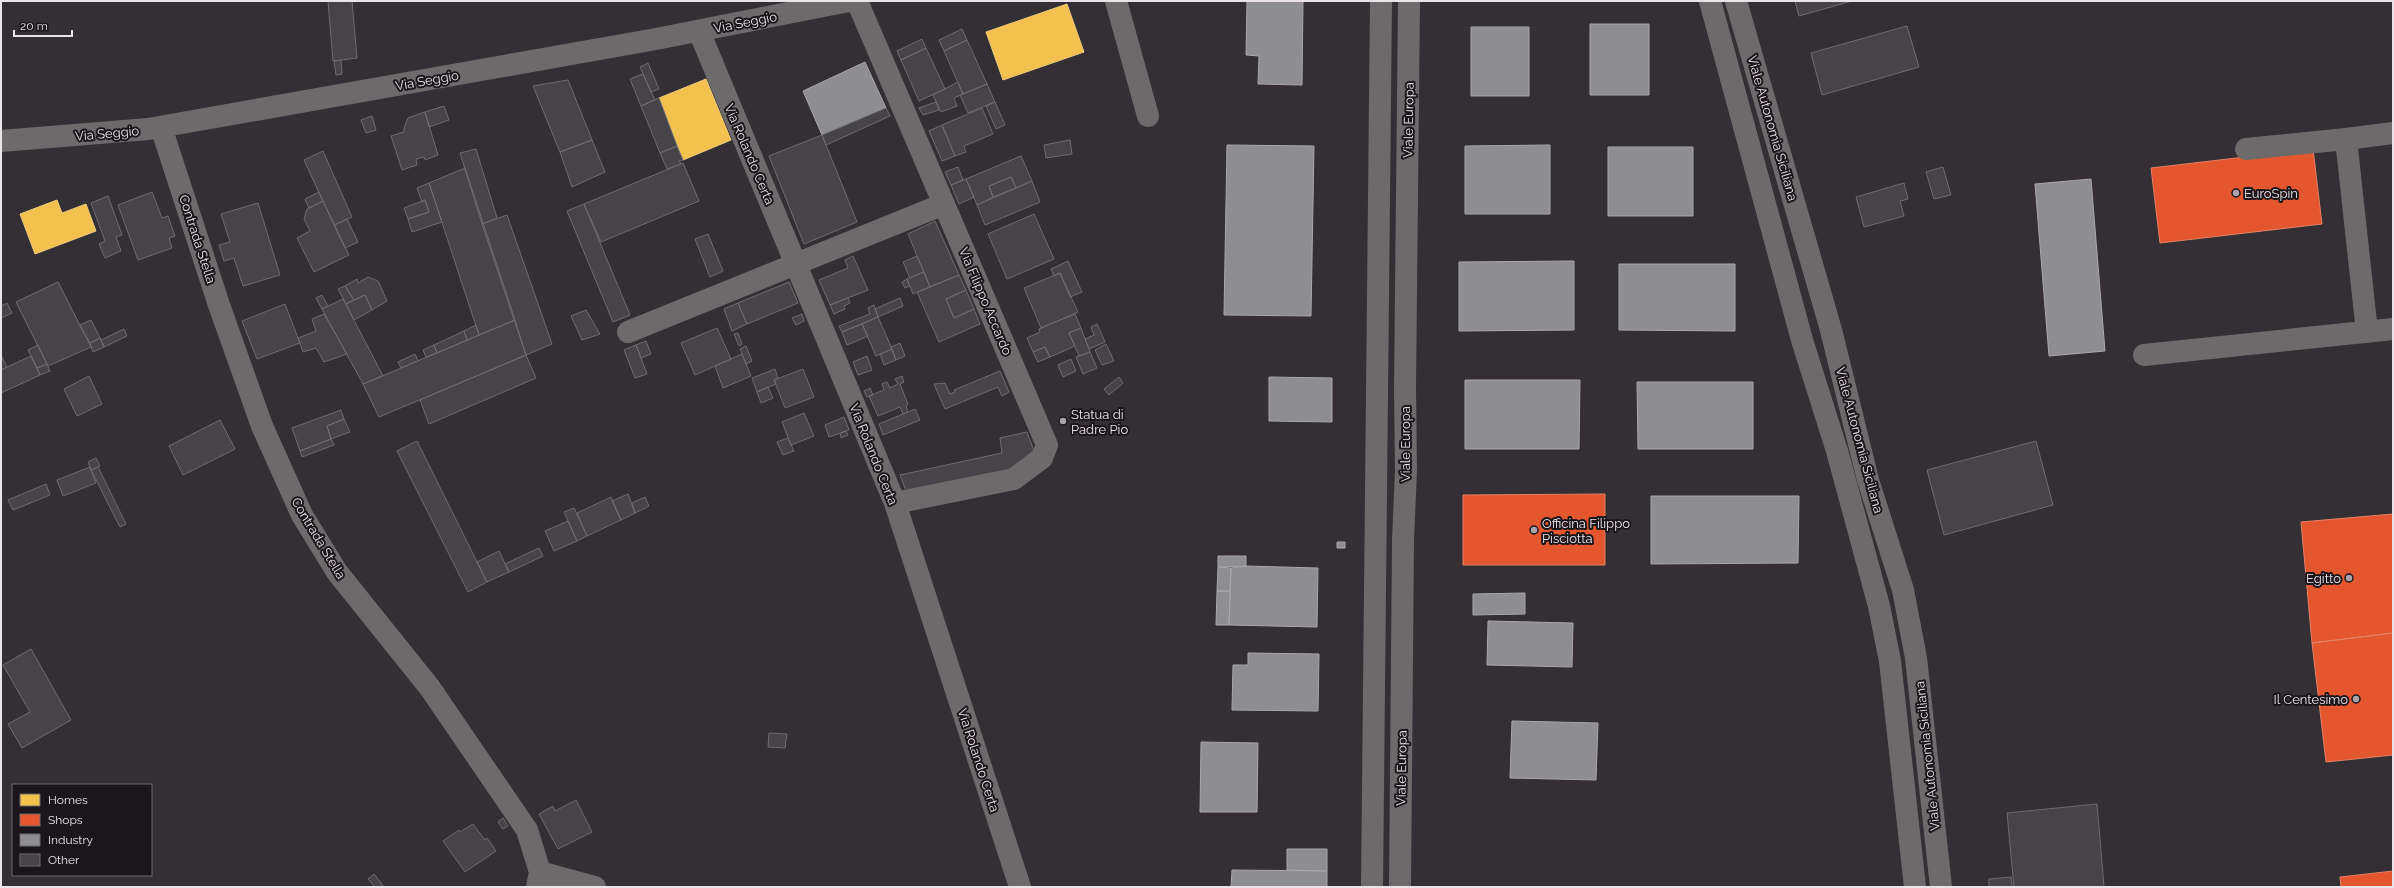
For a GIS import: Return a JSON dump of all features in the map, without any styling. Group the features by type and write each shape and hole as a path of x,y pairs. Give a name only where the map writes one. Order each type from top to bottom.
{"street":[{"name":"Via Seggio","path":"1,141 161,127 699,31 850,1"},
{"name":"Via Filippo Accardo","path":"857,1 1047,445 1042,458 1014,479 894,503"},
{"path":"1116,1 1148,116"},
{"path":"1372,887 1381,1"},
{"name":"Viale Europa","path":"1400,887 1403,540 1406,471 1405,389 1410,1"},
{"name":"Viale Autonomia Siciliana","path":"1710,1 1802,340 1837,451 1880,606 1890,661 1915,886"},
{"name":"Viale Autonomia Siciliana","path":"1736,1 1831,330 1868,480 1903,590 1916,658 1941,885"},
{"name":"Via Rolando Certa","path":"699,31 894,503 1020,887"},
{"name":"Contrada Stella","path":"161,127 219,305 262,426 302,514 337,572 430,688 527,830 538,879"},
{"path":"2246,149 2346,140 2393,133"},
{"path":"2346,140 2367,332"},
{"path":"628,332 944,204"},
{"path":"2144,355 2393,329"},
{"path":"1802,340 1831,330"},
{"path":"1377,387 1405,389"},
{"path":"538,879 595,887"},
{"path":"1915,886 1941,885"}],"building: Homes":[{"path":"1067,4 1084,52 1003,80 986,32"},
{"path":"706,79 731,140 683,160 659,98"},
{"path":"57,200 62,213 86,204 96,231 35,254 20,214"}],"building: Shops":[{"name":"EuroSpin","path":"2313,149 2322,224 2160,243 2151,168"},
{"name":"Officina Filippo Pisciotta","path":"1605,494 1605,565 1463,565 1463,495"},
{"name":"Egitto","path":"2393,514 2393,633 2312,643 2301,522"},
{"name":"Il Centesimo","path":"2393,633 2393,755 2326,762 2312,643"},
{"path":"2393,871 2393,887 2341,887 2340,877"}],"building: Industry":[{"path":"1247,1 1303,1 1302,85 1258,84 1259,56 1246,55"},
{"path":"1590,24 1649,24 1649,95 1590,95"},
{"path":"1471,27 1529,27 1529,96 1471,96"},
{"path":"865,62 886,108 822,135 803,91"},
{"path":"1227,145 1314,146 1311,316 1224,315"},
{"path":"1550,145 1550,214 1465,214 1465,146"},
{"path":"1608,147 1693,147 1693,216 1608,216"},
{"path":"2091,179 2105,351 2049,356 2035,184"},
{"path":"1574,261 1574,330 1459,331 1459,262"},
{"path":"1619,264 1735,264 1735,331 1619,330"},
{"path":"1269,377 1332,378 1332,422 1269,421"},
{"path":"1465,380 1580,380 1579,449 1465,449"},
{"path":"1637,382 1753,382 1753,449 1638,449"},
{"path":"1651,496 1799,496 1798,563 1651,564"},
{"path":"1337,542 1345,542 1345,548 1337,548"},
{"path":"1218,556 1246,556 1246,566 1218,567"},
{"path":"1246,566 1318,568 1317,627 1229,625 1231,568"},
{"path":"1218,567 1231,568 1230,591 1217,591"},
{"path":"1217,591 1230,591 1229,625 1216,625"},
{"path":"1525,593 1525,614 1473,615 1473,594"},
{"path":"1488,621 1573,623 1572,667 1487,665"},
{"path":"1248,653 1319,654 1318,711 1232,710 1233,665 1248,665"},
{"path":"1512,721 1598,723 1596,780 1510,778"},
{"path":"1201,742 1258,743 1257,812 1200,812"},
{"path":"1287,849 1327,849 1327,871 1287,870"},
{"path":"1232,870 1327,871 1327,887 1231,887"}],"building: Other":[{"path":"328,1 352,1 357,58 333,61"},
{"path":"1795,1 1852,1 1799,16"},
{"path":"1907,26 1919,67 1822,95 1811,53"},
{"path":"962,29 967,40 944,51 939,40"},
{"path":"922,39 926,48 901,60 897,51"},
{"path":"967,40 987,84 963,94 944,51"},
{"path":"926,48 945,89 919,101 901,60"},
{"path":"341,60 342,74 336,75 334,61"},
{"path":"648,63 659,89 651,92 640,67"},
{"path":"643,74 655,100 641,106 630,79"},
{"path":"568,80 592,140 560,152 533,86"},
{"path":"958,82 963,94 954,98 957,106 941,112 933,95"},
{"path":"987,84 995,102 968,113 960,95"},
{"path":"659,98 677,146 660,153 641,106"},
{"path":"936,102 939,110 923,115 919,108"},
{"path":"995,102 1005,125 996,129 986,106"},
{"path":"444,106 449,120 429,127 425,112"},
{"path":"886,108 890,116 826,145 822,135"},
{"path":"982,108 993,134 964,146 966,152 955,156 942,125"},
{"path":"425,112 438,155 425,160 424,157 416,159 417,165 402,170 391,136 404,132 408,118"},
{"path":"372,116 376,130 366,133 361,120"},
{"path":"942,125 955,156 942,161 929,131"},
{"path":"822,135 857,222 804,244 769,156"},
{"path":"592,140 605,172 572,187 560,152"},
{"path":"1070,140 1072,154 1046,158 1044,145"},
{"path":"677,146 683,160 679,161 681,164 667,169 660,153"},
{"path":"476,149 497,218 482,224 460,153"},
{"path":"323,151 352,217 334,225 304,160"},
{"path":"1021,156 1032,181 1016,188 1011,177 989,186 993,197 977,205 966,179"},
{"path":"683,163 699,201 601,242 584,204"},
{"path":"958,167 963,180 951,185 945,172"},
{"path":"1943,167 1951,195 1934,199 1926,172"},
{"path":"465,168 515,320 479,335 429,183"},
{"path":"1011,177 1016,188 993,197 989,186"},
{"path":"966,179 974,197 959,204 951,185"},
{"path":"1032,181 1040,202 985,225 977,205"},
{"path":"429,183 442,222 412,232 408,219 429,212 425,200 422,202 417,188"},
{"path":"1904,183 1908,199 1900,201 1904,216 1864,227 1856,197"},
{"path":"152,192 162,218 168,216 175,236 169,238 172,248 138,260 118,205"},
{"path":"319,192 323,201 309,208 305,199"},
{"path":"108,196 122,235 116,237 121,251 105,258 99,244 105,241 91,203"},
{"path":"425,200 429,212 408,219 404,208"},
{"path":"323,201 349,255 314,272 297,238 310,231 304,219 307,209"},
{"path":"258,203 280,275 243,286 234,258 224,261 219,245 230,242 221,214"},
{"path":"584,204 630,315 613,322 567,211"},
{"path":"1034,214 1054,259 1007,279 988,234"},
{"path":"507,215 552,344 526,355 482,224"},
{"path":"347,219 358,242 345,248 334,225"},
{"path":"935,221 959,275 930,287 908,234"},
{"path":"708,234 723,271 710,277 695,239"},
{"path":"853,256 868,290 830,305 819,280 848,268 845,260"},
{"path":"917,256 924,272 910,278 903,262"},
{"path":"1068,261 1082,292 1070,297 1060,273 1054,276 1051,269"},
{"path":"924,272 930,287 913,294 907,279"},
{"path":"1060,273 1078,312 1041,328 1024,288"},
{"path":"959,275 966,290 946,299 954,318 974,309 980,324 939,342 917,292"},
{"path":"368,277 378,281 387,301 372,310 365,295 354,300 345,286 357,279 358,283"},
{"path":"907,279 910,286 905,288 902,282"},
{"path":"58,282 91,347 48,366 16,302"},
{"path":"789,282 798,303 747,324 738,303"},
{"path":"345,286 354,300 346,304 338,289"},
{"path":"966,290 974,309 954,318 946,299"},
{"path":"322,295 328,306 322,309 316,298"},
{"path":"365,295 372,310 354,320 346,304"},
{"path":"848,298 850,303 844,306 845,309 834,314 830,305"},
{"path":"900,298 903,306 878,317 875,309"},
{"path":"343,299 383,376 363,384 322,309"},
{"path":"7,303 12,313 1,318 1,306"},
{"path":"738,303 747,324 732,331 724,309"},
{"path":"285,304 300,343 257,359 242,321"},
{"path":"874,305 878,317 842,332 839,326 870,314 868,308"},
{"path":"586,310 600,334 582,340 571,316"},
{"path":"324,314 347,354 324,362 316,348 303,352 298,338 316,331 312,319"},
{"path":"802,314 804,321 796,325 792,318"},
{"path":"1075,314 1081,328 1069,333 1075,346 1050,357 1045,347 1033,352 1027,338 1040,332 1039,329"},
{"path":"878,317 892,349 876,356 862,324"},
{"path":"91,320 100,338 90,343 80,325"},
{"path":"515,320 526,355 379,417 363,384"},
{"path":"862,324 868,336 847,345 842,332"},
{"path":"1097,324 1105,342 1089,349 1085,339 1094,335 1091,327"},
{"path":"476,325 479,335 467,340 464,331"},
{"path":"717,328 731,359 695,375 681,343"},
{"path":"1081,328 1090,352 1079,356 1069,333"},
{"path":"124,329 127,336 104,347 101,340"},
{"path":"464,331 467,340 437,353 434,345"},
{"path":"738,333 742,344 739,346 734,334"},
{"path":"100,338 104,347 93,352 90,343"},
{"path":"646,341 651,354 641,358 636,345"},
{"path":"900,343 905,356 896,360 891,347"},
{"path":"1106,344 1114,361 1102,365 1095,350"},
{"path":"38,345 47,364 37,368 28,350"},
{"path":"434,345 437,353 426,357 423,350"},
{"path":"636,345 647,374 635,378 624,350"},
{"path":"746,346 752,361 746,364 740,349"},
{"path":"1045,347 1050,357 1038,362 1033,352"},
{"path":"892,349 896,360 884,365 880,354"},
{"path":"1090,352 1097,368 1083,374 1076,357"},
{"path":"415,354 418,361 401,368 398,362"},
{"path":"742,354 751,376 723,388 715,366"},
{"path":"1,355 7,367 1,370"},
{"path":"526,355 536,378 429,424 420,400"},
{"path":"31,356 40,375 1,393 1,370"},
{"path":"867,356 872,370 858,375 853,362"},
{"path":"1071,359 1076,371 1063,377 1058,365"},
{"path":"47,364 50,371 40,375 37,368"},
{"path":"775,369 778,378 774,380 776,384 757,392 752,378"},
{"path":"803,369 814,397 785,408 774,380"},
{"path":"1000,371 1009,392 1002,396 998,387 945,409 934,384 945,383 950,394 955,392 954,390"},
{"path":"89,376 102,404 77,416 64,389"},
{"path":"902,376 904,382 900,384 908,404 906,406 908,412 903,414 900,407 878,416 869,396 884,390 882,384 887,382 890,388 898,384 895,379"},
{"path":"1119,377 1123,383 1109,395 1104,389"},
{"path":"768,387 773,398 761,403 757,392"},
{"path":"870,388 873,395 867,397 864,391"},
{"path":"915,409 920,420 883,435 879,424"},
{"path":"341,410 344,419 327,426 331,439 300,451 292,428"},
{"path":"804,413 814,436 791,445 782,422"},
{"path":"844,417 849,430 829,437 825,425"},
{"path":"344,419 350,432 331,439 327,426"},
{"path":"220,420 235,449 183,475 169,446"},
{"path":"846,431 848,435 841,438 840,433"},
{"path":"1027,432 1034,451 1008,470 906,491 900,475 1002,453 1000,438"},
{"path":"788,438 794,451 783,455 777,442"},
{"path":"331,439 334,445 302,457 300,451"},
{"path":"417,441 487,582 468,592 397,451"},
{"path":"2036,441 2053,505 1944,535 1927,470"},
{"path":"96,458 100,466 91,470 88,462"},
{"path":"90,467 96,483 63,496 57,480"},
{"path":"98,467 126,524 120,527 91,470"},
{"path":"46,484 50,495 13,510 8,500"},
{"path":"628,494 635,513 621,520 612,501"},
{"path":"611,497 621,520 587,536 577,513"},
{"path":"645,497 649,506 635,513 632,503"},
{"path":"574,508 587,536 577,541 564,512"},
{"path":"568,521 577,541 554,551 545,531"},
{"path":"539,548 543,556 509,572 505,564"},
{"path":"499,551 509,572 487,582 477,562"},
{"path":"31,649 71,720 22,748 8,724 30,712 3,665"},
{"path":"769,733 787,734 785,748 768,747"},
{"path":"576,800 592,832 558,849 539,814 553,806 555,811"},
{"path":"2097,804 2104,887 2014,887 2007,813"},
{"path":"503,818 508,826 503,829 498,822"},
{"path":"473,824 485,840 487,838 496,851 465,872 443,841 459,830 460,832"},
{"path":"374,874 384,887 375,887 368,879"},
{"path":"2011,877 2012,887 1989,887 1989,879"}],"place":[{"name":"EuroSpin","path":"2236,193"},
{"name":"Statua di Padre Pio","path":"1063,421"},
{"name":"Officina Filippo Pisciotta","path":"1534,530"},
{"name":"Egitto","path":"2349,578"},
{"name":"Il Centesimo","path":"2356,699"}]}
